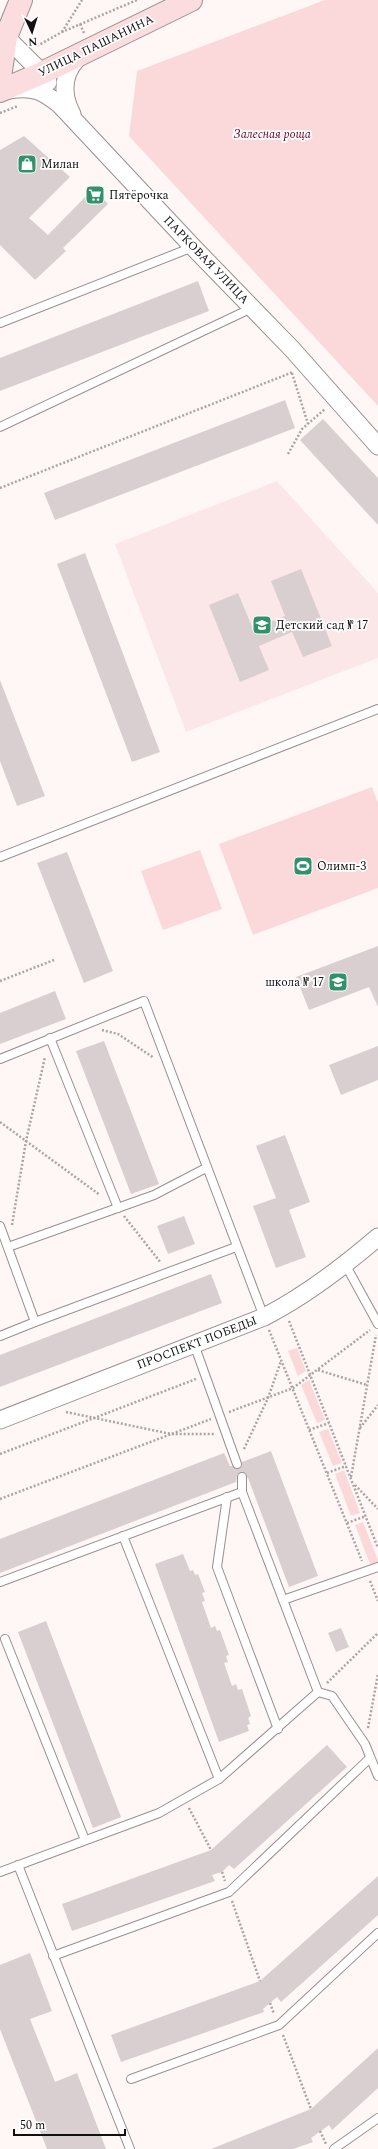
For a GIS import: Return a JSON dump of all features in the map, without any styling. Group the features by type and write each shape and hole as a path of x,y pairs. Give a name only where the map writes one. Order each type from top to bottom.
{"main road":[{"path":"0,77 3,34 21,0"},
{"name":"УЛИЦА ПАШАНИНА","path":"0,91 191,0"}],"street":[{"path":"3,34 42,72 78,122"},
{"path":"78,122 68,106 64,94 64,81 76,60 91,48"},
{"name":"ПАРКОВАЯ УЛИЦА","path":"0,91 21,88 39,90 60,105 78,122 193,247 252,308 297,367 335,399 378,446"},
{"name":"ПРОСПЕКТ ПОБЕДЫ","path":"0,1420 264,1317 284,1307 344,1264 378,1236"}],"lane":[{"path":"0,323 193,247"},
{"path":"0,428 252,308"},
{"path":"0,857 378,709"},
{"path":"0,1059 144,1001 206,1168 264,1317"},
{"path":"50,1038 118,1208"},
{"path":"8,1247 154,1195 206,1168"},
{"path":"0,1226 35,1322"},
{"path":"0,1336 236,1247"},
{"path":"344,1264 378,1324"},
{"path":"194,1344 221,1415 237,1464"},
{"path":"242,1477 242,1492 318,1692"},
{"path":"0,1582 242,1492"},
{"path":"227,1497 217,1568 278,1729"},
{"path":"123,1536 219,1779"},
{"path":"283,1600 378,1567"},
{"path":"5,1639 85,1840"},
{"path":"0,1872 159,1813 184,1799 219,1779 278,1729 318,1692"},
{"path":"318,1692 332,1696 365,1744 378,1776"},
{"path":"53,1956 229,1892 370,1758"},
{"path":"18,1865 130,2149"},
{"path":"131,2079 279,2025 378,1933"},
{"path":"334,2149 377,2123"}],"path":[{"path":"62,32 82,0"},
{"path":"35,47 62,32 137,0"},
{"path":"0,488 297,367 308,424"},
{"path":"288,454 302,429 335,399"},
{"path":"0,981 54,960"},
{"path":"82,1025 118,1034 169,1068"},
{"path":"8,1247 26,1141 50,1038"},
{"path":"0,1122 118,1208 168,1272"},
{"path":"284,1307 378,1548"},
{"path":"264,1317 378,1600"},
{"path":"0,1499 292,1388 378,1324"},
{"path":"351,1478 378,1324"},
{"path":"237,1464 268,1398 281,1361"},
{"path":"318,1369 367,1385"},
{"path":"0,1454 206,1375"},
{"path":"38,1405 171,1434 227,1434"},
{"path":"359,1429 378,1405"},
{"path":"309,1430 329,1423"},
{"path":"327,1473 346,1466"},
{"path":"353,1484 378,1509"},
{"path":"347,1523 366,1516"},
{"path":"318,1692 378,1633"},
{"path":"365,1744 378,1674"},
{"path":"184,1799 211,1850"},
{"path":"222,1872 260,1981"},
{"path":"270,2003 311,2110"},
{"path":"320,2131 328,2149"}],"shaded area":[{"name":"Детский сад № 17","path":"277,481 378,593 378,658 186,732 115,544"}],"green space":[{"name":"Залесная роща","path":"325,0 378,0 378,406 129,136 137,71"},
{"name":"Олимп-3","path":"372,787 378,803 378,888 253,935 219,844"},
{"path":"200,850 222,909 163,930 141,871"},
{"path":"297,1348 306,1371 298,1376 288,1351"},
{"path":"309,1380 325,1420 317,1423 301,1385"},
{"path":"328,1429 342,1463 333,1466 319,1432"},
{"path":"344,1470 360,1513 351,1516 335,1474"},
{"path":"363,1522 378,1562 370,1564 355,1525"}],"building":[{"path":"24,136 70,177 29,218 48,235 94,188 108,204 63,248 66,251 35,280 0,245 0,150"},
{"path":"198,281 209,311 0,391 0,358"},
{"path":"285,400 295,428 55,520 44,493"},
{"path":"323,419 378,478 378,525 300,440"},
{"path":"85,553 160,752 132,762 57,564"},
{"path":"301,569 332,646 303,657 292,632 259,646 269,670 240,682 209,605 238,593 253,629 285,616 271,581"},
{"path":"0,680 45,796 17,806 0,761"},
{"path":"67,852 113,971 84,983 37,863"},
{"name":"школа № 17","path":"378,946 378,1007 369,987 309,1010 296,977"},
{"path":"55,991 66,1019 0,1044 0,1013"},
{"path":"104,1041 159,1184 131,1194 76,1051"},
{"path":"378,1046 378,1080 341,1095 329,1065"},
{"path":"285,1135 310,1202 289,1210 306,1257 276,1268 253,1206 276,1198 256,1146"},
{"path":"184,1216 195,1244 168,1254 157,1226"},
{"path":"211,1274 222,1303 0,1387 0,1355"},
{"path":"271,1451 318,1576 289,1587 248,1478 242,1472 237,1475 236,1482 0,1573 0,1539 224,1453 230,1466 236,1469 241,1467 242,1462"},
{"path":"183,1554 190,1571 193,1570 195,1575 198,1574 205,1592 202,1593 205,1601 202,1602 211,1628 215,1626 217,1631 220,1630 229,1655 226,1656 228,1662 224,1663 232,1686 236,1684 238,1690 242,1689 251,1716 248,1718 250,1724 247,1725 249,1731 219,1742 155,1564"},
{"path":"46,1621 121,1817 93,1828 18,1632"},
{"path":"341,1628 349,1647 336,1652 328,1633"},
{"path":"327,1745 347,1767 234,1869 229,1865 222,1872 212,1875 215,1881 72,1931 62,1904 211,1850"},
{"path":"378,1876 378,1915 281,2002 277,1997 263,2009 264,2012 121,2062 111,2035 260,1981"},
{"path":"30,1953 52,2011 30,2019 55,2082 77,2073 106,2149 47,2149 0,2029 0,1965"},
{"path":"378,2048 378,2088 332,2130 329,2125 311,2138 313,2142 293,2149 211,2149 311,2109"}],"place":[{"name":"Милан","path":"27,164"},
{"name":"Пятёрочка","path":"95,195"},
{"name":"Детский сад № 17","path":"262,625"},
{"name":"Олимп-3","path":"303,866"},
{"name":"школа № 17","path":"338,982"}]}
